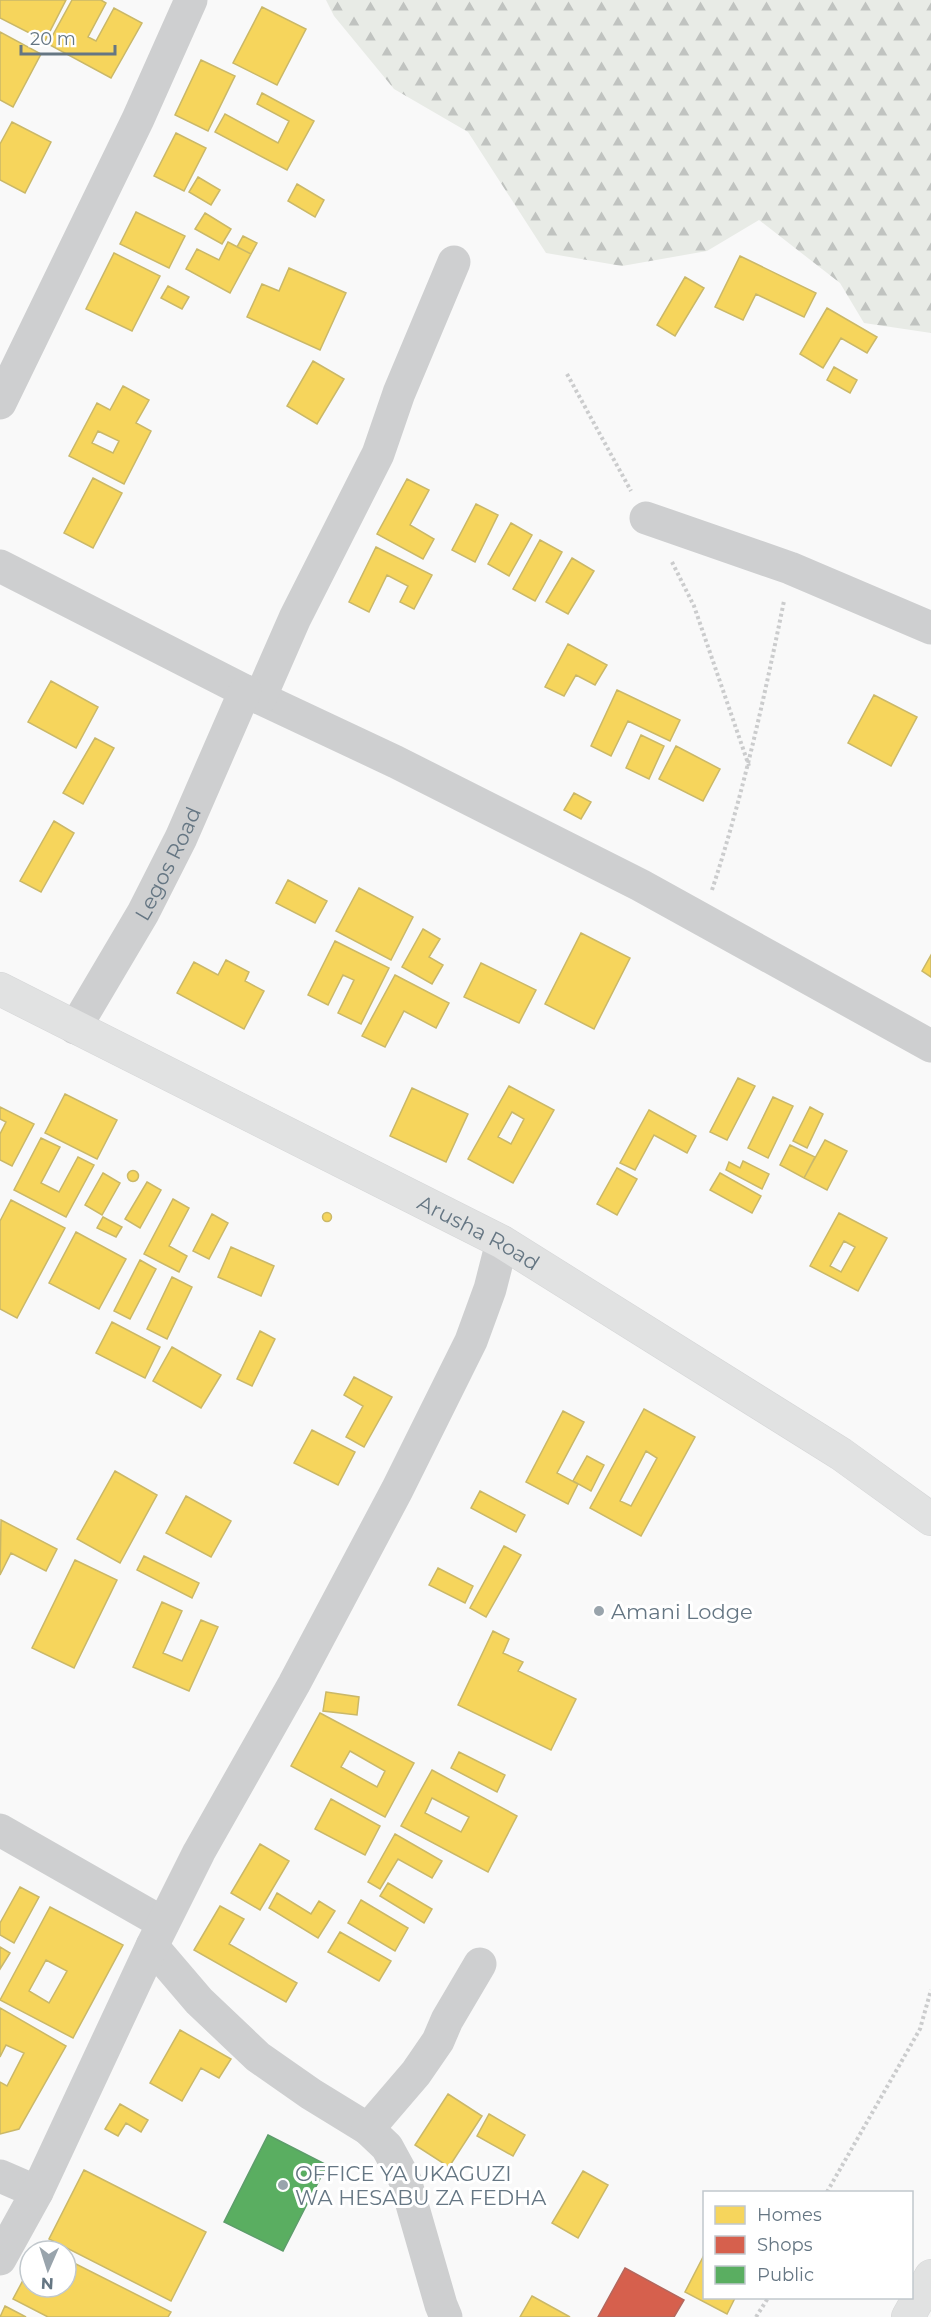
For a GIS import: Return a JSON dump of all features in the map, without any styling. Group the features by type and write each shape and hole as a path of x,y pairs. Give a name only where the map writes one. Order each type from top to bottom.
{"main road":[{"name":"Arusha Road","path":"0,989 502,1242 841,1454 931,1519"},
{"path":"908,2317 931,2276"}],"street":[{"path":"0,403 138,119 191,0"},
{"name":"Legos Road","path":"75,1028 143,913 252,695 295,618 378,454 399,393 453,261"},
{"path":"646,518 790,568 928,623"},
{"path":"0,566 252,695 396,762 640,885 931,1046"},
{"path":"0,2259 37,2192 199,1852 299,1674 418,1448 471,1341 490,1289 502,1242"},
{"path":"0,1830 158,1934 199,2001 258,2057 311,2094 368,2129 387,2147 405,2181 446,2317"},
{"path":"368,2129 416,2073 438,2041 447,2020 480,1964"},
{"path":"0,2176 37,2192"}],"path":[{"path":"567,375 676,568 694,606 749,766"},
{"path":"702,919 731,834 749,766 790,568"},
{"path":"828,2191 920,2029 931,1990"},
{"path":"756,2317 767,2299"}],"green space":[{"path":"326,0 931,0 931,333 864,323 840,283 759,220 707,251 622,266 546,253 468,132 394,89 334,16"}],"building: Homes":[{"path":"0,0 66,0 45,41 0,18"},
{"path":"72,0 101,0 106,3 88,37 96,41 114,8 142,23 111,78 48,44"},
{"path":"262,7 306,29 277,85 233,63"},
{"path":"0,32 41,54 13,107 0,100"},
{"path":"201,60 235,76 208,131 175,115"},
{"path":"262,93 314,121 287,170 215,132 225,114 278,143 289,121 257,104"},
{"path":"12,122 51,142 25,193 0,180 0,144"},
{"path":"176,133 206,148 184,191 154,176"},
{"path":"198,177 220,190 211,205 189,192"},
{"path":"297,184 324,200 315,217 288,201"},
{"path":"136,212 185,236 169,268 120,244"},
{"path":"205,213 231,229 222,244 195,229"},
{"path":"243,236 257,243 251,254 237,247"},
{"path":"228,242 251,254 230,293 186,269 197,249 219,260"},
{"path":"114,253 160,276 132,331 86,309"},
{"path":"740,256 816,293 804,317 756,294 743,320 715,307"},
{"path":"289,268 346,293 320,350 247,317 262,284 279,291"},
{"path":"685,277 704,288 675,336 657,325"},
{"path":"168,286 189,297 182,309 161,298"},
{"path":"827,308 877,337 867,353 841,338 823,368 800,354"},
{"path":"313,361 344,379 317,424 287,406"},
{"path":"834,367 857,380 850,393 827,380"},
{"path":"123,386 149,400 136,423 151,431 124,484 69,456 97,403 110,410","holes":["98,431 119,441 113,453 92,443"]},
{"path":"93,478 122,493 93,548 64,533"},
{"path":"407,479 429,490 410,525 434,539 423,559 377,534"},
{"path":"476,504 498,515 475,562 452,550"},
{"path":"511,523 532,535 509,576 488,564"},
{"path":"540,540 562,552 535,601 513,589"},
{"path":"376,547 432,575 414,609 400,602 408,586 387,575 369,612 349,602"},
{"path":"572,558 594,571 568,614 546,602"},
{"path":"568,644 607,665 595,685 576,675 564,696 545,687"},
{"path":"51,681 98,707 76,748 28,722"},
{"path":"617,690 680,720 670,741 628,721 611,756 591,746"},
{"path":"874,695 917,717 891,766 848,743"},
{"path":"641,735 664,746 649,779 626,768"},
{"path":"95,738 114,748 83,804 63,793"},
{"path":"676,746 720,769 703,801 659,779"},
{"path":"574,793 591,802 581,819 564,810"},
{"path":"54,821 74,833 41,892 20,881"},
{"path":"288,880 327,901 315,923 276,903"},
{"path":"359,888 413,917 391,960 336,931"},
{"path":"423,929 440,939 429,957 443,965 432,984 402,967"},
{"path":"581,933 630,958 594,1029 545,1004"},
{"path":"335,941 389,968 361,1024 338,1013 354,980 343,975 328,1005 308,995"},
{"path":"931,955 931,977 922,971"},
{"path":"226,960 249,972 245,981 264,991 244,1029 177,993 194,962 218,975"},
{"path":"481,963 536,990 519,1023 464,997"},
{"path":"395,975 449,1003 436,1028 404,1011 385,1047 362,1036"},
{"path":"738,1078 755,1086 727,1140 710,1132"},
{"path":"509,1086 554,1110 513,1183 468,1159","holes":["512,1112 524,1119 511,1144 498,1137"]},
{"path":"412,1088 468,1114 446,1162 390,1136"},
{"path":"65,1094 117,1120 97,1159 45,1133"},
{"path":"773,1097 793,1106 768,1158 748,1148"},
{"path":"0,1107 34,1124 12,1166 0,1160 0,1134 6,1122 0,1119"},
{"path":"810,1107 823,1114 807,1148 793,1141"},
{"path":"649,1110 696,1136 687,1153 654,1135 635,1170 620,1163"},
{"path":"41,1138 60,1147 41,1183 59,1192 78,1157 94,1165 66,1217 14,1190"},
{"path":"825,1140 847,1151 827,1190 804,1178"},
{"path":"790,1145 815,1157 804,1178 780,1165"},
{"path":"743,1161 769,1174 762,1189 726,1170 729,1162 740,1168"},
{"path":"617,1168 637,1179 617,1215 597,1204"},
{"path":"133,1171 137,1172 137,1180 133,1181 129,1180 128,1176 129,1172"},
{"path":"103,1173 120,1183 102,1215 85,1205"},
{"path":"720,1173 761,1196 752,1213 710,1190"},
{"path":"147,1182 161,1190 140,1228 125,1219"},
{"path":"173,1199 189,1208 169,1246 187,1256 179,1272 144,1254"},
{"path":"11,1200 65,1228 17,1318 0,1309 0,1221"},
{"path":"327,1213 331,1217 327,1221 323,1217"},
{"path":"839,1213 887,1238 858,1291 810,1266","holes":["844,1241 855,1247 841,1272 830,1266"]},
{"path":"212,1214 228,1223 209,1259 193,1251"},
{"path":"103,1217 122,1227 116,1237 97,1228"},
{"path":"76,1232 126,1259 99,1309 49,1283"},
{"path":"231,1247 274,1266 261,1296 218,1277"},
{"path":"140,1260 156,1269 130,1319 114,1311"},
{"path":"172,1277 192,1287 167,1339 147,1329"},
{"path":"112,1322 160,1347 145,1378 96,1353"},
{"path":"260,1331 275,1339 252,1386 237,1379"},
{"path":"172,1347 221,1375 201,1408 153,1381"},
{"path":"354,1377 392,1397 364,1447 346,1437 363,1406 344,1395"},
{"path":"644,1409 695,1437 641,1536 590,1508","holes":["646,1451 657,1458 631,1506 620,1501"]},
{"path":"563,1411 584,1422 557,1473 578,1484 568,1504 526,1482"},
{"path":"312,1430 355,1452 338,1485 294,1463"},
{"path":"587,1456 604,1465 591,1491 573,1481"},
{"path":"115,1471 157,1495 120,1563 77,1539"},
{"path":"480,1491 525,1515 516,1532 471,1508"},
{"path":"186,1496 231,1521 211,1557 166,1533"},
{"path":"1,1520 57,1549 46,1571 11,1553 0,1575"},
{"path":"504,1546 521,1555 486,1617 470,1608"},
{"path":"144,1556 199,1583 192,1598 137,1570"},
{"path":"75,1560 117,1580 74,1668 32,1648"},
{"path":"438,1568 473,1586 465,1603 429,1585"},
{"path":"162,1602 182,1611 163,1653 182,1661 201,1620 218,1627 189,1691 133,1667"},
{"path":"493,1631 509,1639 503,1653 523,1662 518,1671 576,1699 551,1750 458,1705"},
{"path":"326,1692 359,1697 357,1715 323,1711"},
{"path":"320,1713 414,1763 385,1817 291,1766","holes":["350,1751 385,1771 377,1787 341,1767"]},
{"path":"459,1752 505,1775 497,1792 451,1768"},
{"path":"432,1770 517,1816 488,1872 401,1826","holes":["432,1798 469,1817 461,1832 425,1813"]},
{"path":"331,1799 380,1826 365,1855 315,1829"},
{"path":"395,1834 442,1861 432,1878 398,1859 380,1889 368,1882"},
{"path":"260,1844 289,1861 260,1910 231,1893"},
{"path":"388,1883 432,1909 424,1923 380,1896"},
{"path":"20,1887 39,1897 14,1943 0,1935 0,1923"},
{"path":"277,1893 311,1914 319,1901 335,1911 318,1938 269,1908"},
{"path":"361,1900 408,1928 395,1951 348,1923"},
{"path":"220,1906 244,1919 229,1944 297,1983 286,2002 194,1950"},
{"path":"50,1907 123,1945 73,2038 0,2000","holes":["46,1960 67,1971 49,2003 29,1991"]},
{"path":"340,1932 391,1961 379,1981 328,1952"},
{"path":"0,1947 10,1953 0,1969"},
{"path":"0,2008 66,2046 19,2129 0,2134 0,2082 7,2086 24,2053 6,2045 0,2057"},
{"path":"180,2030 231,2059 219,2078 201,2068 182,2101 150,2083"},
{"path":"448,2094 482,2116 449,2167 415,2145"},
{"path":"120,2104 148,2120 141,2132 126,2123 118,2136 105,2129"},
{"path":"489,2114 525,2135 513,2156 477,2136"},
{"path":"84,2170 206,2232 171,2301 78,2254 78,2239 49,2239"},
{"path":"583,2171 608,2185 578,2238 552,2223"},
{"path":"703,2257 703,2299 734,2299 727,2314 685,2292"},
{"path":"78,2265 171,2312 168,2317 48,2317 13,2299 18,2290 18,2299 78,2299"},
{"path":"532,2296 570,2317 520,2317"},
{"path":"5,2306 26,2317 0,2317"}],"building: Shops":[{"path":"625,2268 684,2300 674,2317 598,2317"}],"building: Public":[{"path":"268,2135 327,2165 283,2251 224,2222"}],"place":[{"name":"Amani Lodge","path":"599,1611"},
{"name":"OFFICE YA UKAGUZI WA HESABU ZA FEDHA","path":"283,2185"}]}
